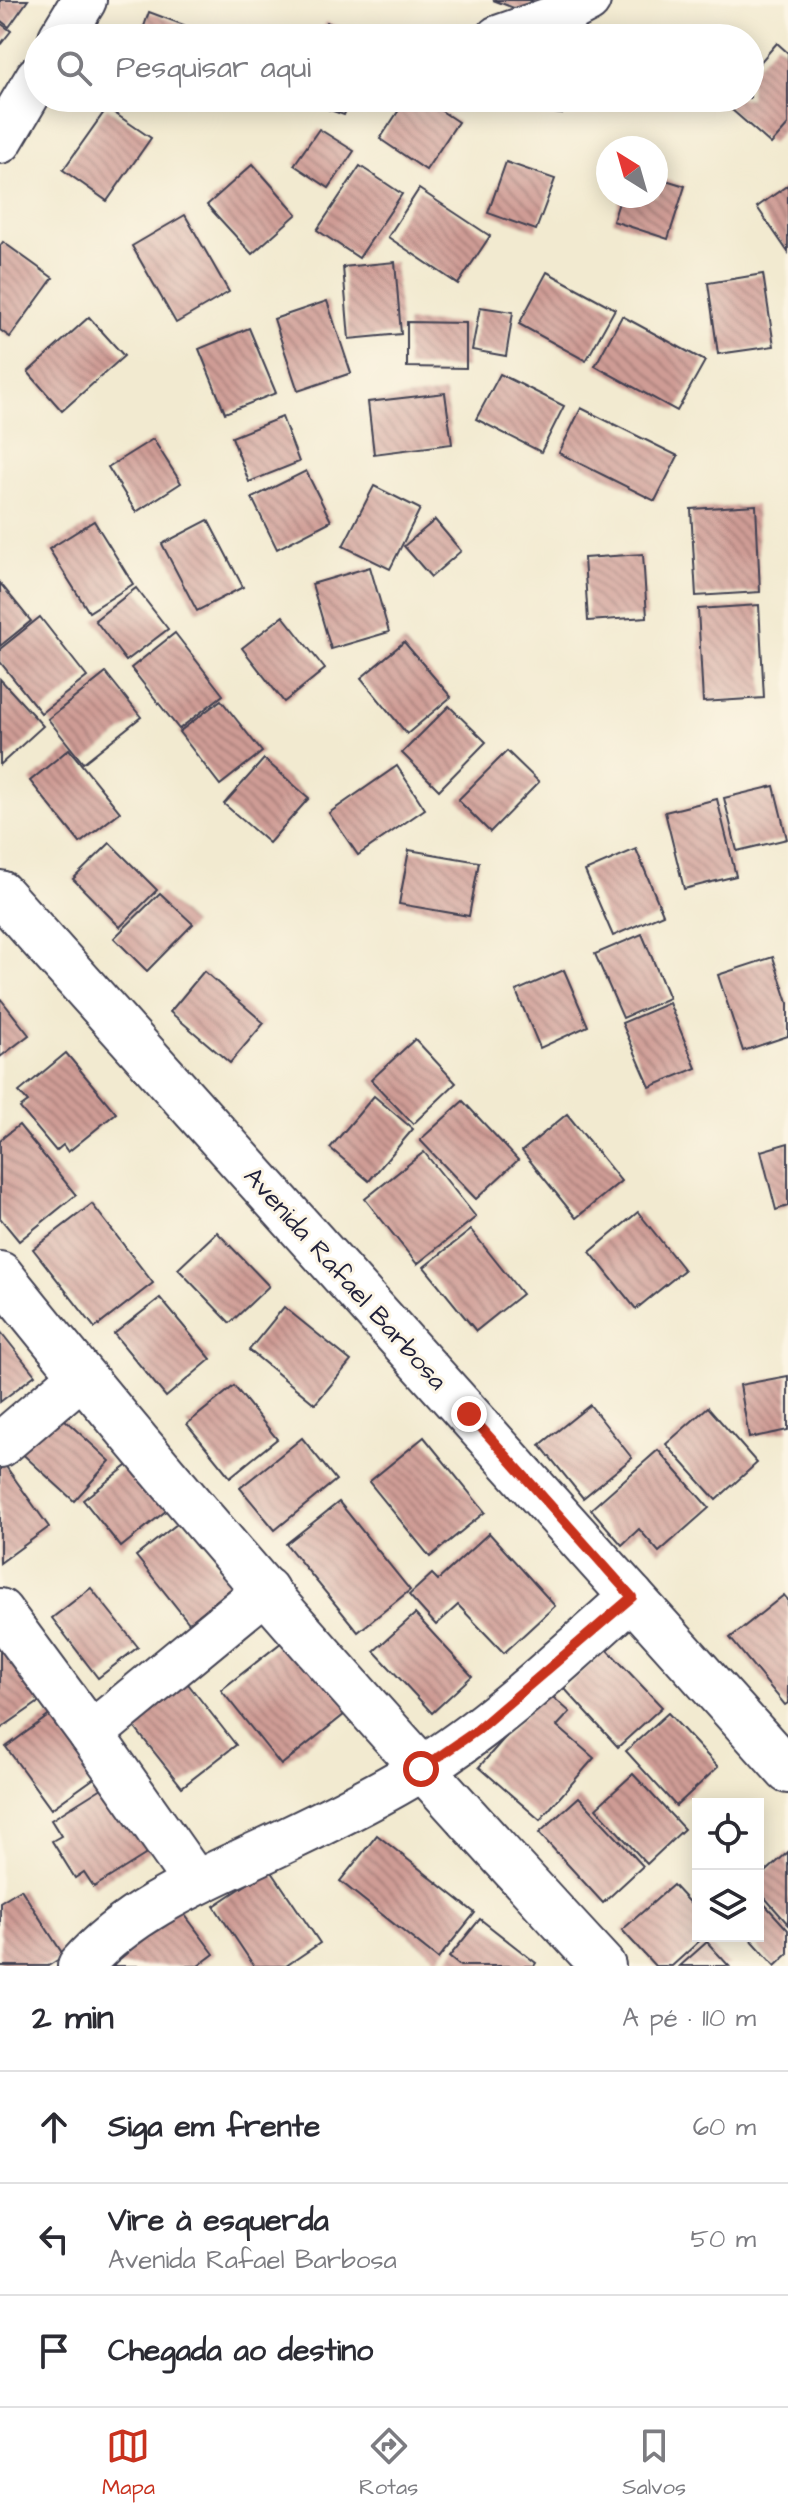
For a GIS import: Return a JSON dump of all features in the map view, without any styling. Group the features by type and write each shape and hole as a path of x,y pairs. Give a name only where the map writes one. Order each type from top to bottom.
{"street":[{"path":"69,24 84,0"},
{"path":"538,24 588,0"},
{"path":"0,141 24,101"},
{"name":"Avenida Rafael Barbosa","path":"0,893 632,1597 781,1750"},
{"path":"0,1274 81,1376 421,1769 603,1966"},
{"path":"0,1445 81,1376"},
{"path":"91,1734 266,1590"},
{"path":"80,1966 98,1946 195,1882 292,1838 421,1769 476,1731 632,1597"},
{"path":"0,1611 195,1882"}],"building":[{"path":"0,0 28,0 9,27 0,20"},
{"path":"493,0 532,0 527,13"},
{"path":"149,12 181,24 145,24"},
{"path":"0,23 11,31 0,45"},
{"path":"777,43 788,53 788,125 771,144 734,112 764,112 764,58"},
{"path":"104,112 113,112 151,138 107,201 63,170"},
{"path":"398,112 443,112 458,122 426,170 380,139"},
{"path":"319,129 354,151 329,188 294,165"},
{"path":"506,162 555,179 536,230 488,213"},
{"path":"253,164 297,214 252,254 207,205"},
{"path":"360,166 402,194 359,258 317,230"},
{"path":"668,181 685,186 668,239 613,221 617,208 668,208"},
{"path":"788,185 788,252 757,207"},
{"path":"419,189 490,236 458,284 388,237"},
{"path":"185,215 229,292 176,323 132,246"},
{"path":"3,242 53,278 10,337 0,330 0,246"},
{"path":"395,262 401,334 349,339 343,267"},
{"path":"547,272 615,309 586,361 519,324"},
{"path":"763,274 774,346 718,354 708,283"},
{"path":"327,301 351,373 298,391 274,319"},
{"path":"480,307 513,312 506,356 472,350"},
{"path":"622,316 705,361 677,411 595,366"},
{"path":"89,317 124,356 62,411 28,372"},
{"path":"407,322 466,323 466,368 407,367"},
{"path":"249,328 276,393 225,413 199,349"},
{"path":"500,374 564,406 541,452 476,419"},
{"path":"445,393 452,444 374,454 368,402"},
{"path":"581,408 678,456 655,501 559,453"},
{"path":"282,417 299,462 249,482 232,437"},
{"path":"153,439 181,483 136,512 108,467"},
{"path":"306,471 331,521 277,549 252,498"},
{"path":"374,486 420,509 390,569 343,546"},
{"path":"756,505 760,592 696,596 691,509"},
{"path":"208,520 243,587 197,611 162,544"},
{"path":"435,520 461,551 431,577 404,546"},
{"path":"94,521 133,584 89,612 49,549"},
{"path":"643,554 647,617 588,621 584,558"},
{"path":"370,567 389,632 331,649 312,584"},
{"path":"0,583 31,621 0,646"},
{"path":"136,588 168,629 126,661 95,620"},
{"path":"759,605 764,698 703,702 698,609"},
{"path":"283,616 325,669 284,702 242,648"},
{"path":"40,617 87,677 41,713 0,662 0,649"},
{"path":"175,633 223,695 179,729 131,668"},
{"path":"404,642 451,697 407,734 361,678"},
{"path":"106,673 141,717 83,763 48,719"},
{"path":"0,679 43,726 0,765"},
{"path":"221,700 262,752 220,785 179,732"},
{"path":"449,706 486,742 439,790 402,753"},
{"path":"69,749 120,812 80,843 30,781"},
{"path":"507,751 539,782 490,832 458,800"},
{"path":"264,759 309,798 269,843 224,804"},
{"path":"397,766 425,809 358,855 329,813"},
{"path":"774,786 787,839 737,851 724,798"},
{"path":"717,799 736,876 684,889 665,812"},
{"path":"110,843 157,890 120,927 73,879"},
{"path":"636,849 663,914 613,936 585,871"},
{"path":"409,850 479,862 469,916 399,904"},
{"path":"160,893 193,924 147,971 114,938"},
{"path":"642,934 669,998 623,1018 595,954"},
{"path":"773,957 788,1003 788,1036 743,1051 718,975"},
{"path":"564,970 588,1026 540,1048 516,991"},
{"path":"204,971 264,1023 230,1063 170,1012"},
{"path":"0,998 29,1035 0,1057"},
{"path":"669,1003 696,1068 650,1087 622,1023"},
{"path":"415,1039 456,1083 413,1124 371,1080"},
{"path":"66,1053 116,1113 68,1152 63,1145 56,1151 20,1108 28,1102 19,1092"},
{"path":"374,1096 413,1129 369,1181 330,1148"},
{"path":"463,1101 518,1160 476,1199 420,1140"},
{"path":"567,1114 621,1181 576,1218 522,1151"},
{"path":"19,1125 76,1195 19,1241 0,1218 0,1140"},
{"path":"788,1143 788,1206 776,1210 761,1151"},
{"path":"424,1152 476,1217 417,1264 365,1199"},
{"path":"92,1204 153,1283 95,1328 33,1249"},
{"path":"638,1212 684,1270 636,1309 590,1252"},
{"path":"471,1230 522,1294 476,1331 424,1267"},
{"path":"217,1232 269,1286 230,1323 178,1269"},
{"path":"160,1298 211,1359 166,1397 114,1334"},
{"path":"284,1307 351,1361 315,1404 249,1350"},
{"path":"0,1331 35,1375 0,1402"},
{"path":"788,1376 788,1430 749,1438 740,1385"},
{"path":"234,1386 277,1439 230,1477 187,1424"},
{"path":"590,1405 632,1458 583,1498 540,1445"},
{"path":"708,1407 757,1463 716,1500 666,1444"},
{"path":"53,1409 110,1461 74,1501 16,1448"},
{"path":"424,1437 485,1512 430,1557 369,1482"},
{"path":"302,1438 336,1480 275,1530 240,1488"},
{"path":"658,1450 709,1508 659,1552 639,1529 622,1545 591,1509"},
{"path":"2,1461 49,1527 0,1563 0,1463"},
{"path":"131,1463 167,1510 121,1547 83,1500"},
{"path":"339,1502 410,1590 358,1632 286,1544"},
{"path":"181,1521 233,1587 189,1623 136,1556"},
{"path":"489,1533 555,1606 504,1653 458,1605 436,1625 409,1595 432,1574 438,1580"},
{"path":"91,1588 138,1647 98,1678 52,1618"},
{"path":"784,1595 788,1600 788,1703 785,1705 730,1638"},
{"path":"415,1614 472,1676 432,1713 374,1651"},
{"path":"0,1633 46,1697 0,1729"},
{"path":"291,1635 350,1710 281,1765 221,1690"},
{"path":"607,1649 662,1707 618,1747 564,1688"},
{"path":"181,1675 236,1745 182,1787 127,1718"},
{"path":"546,1691 570,1712 557,1726 594,1758 540,1820 479,1767"},
{"path":"58,1709 104,1771 51,1809 6,1747"},
{"path":"668,1713 718,1767 676,1806 626,1751"},
{"path":"633,1774 684,1829 647,1864 596,1808"},
{"path":"110,1783 153,1850 94,1887 84,1872 75,1878 52,1841 61,1836 51,1820"},
{"path":"579,1797 643,1866 603,1903 539,1833"},
{"path":"377,1835 475,1913 438,1959 340,1881"},
{"path":"788,1852 788,1924 764,1897 764,1874"},
{"path":"270,1869 320,1943 286,1966 254,1966 214,1906"},
{"path":"673,1885 692,1906 692,1942 698,1942 672,1966 655,1966 622,1930"},
{"path":"21,1889 64,1956 48,1966 0,1966 0,1902"},
{"path":"764,1904 788,1930 788,1954 775,1966 753,1942 764,1942"},
{"path":"179,1907 214,1954 198,1966 93,1966"},
{"path":"480,1919 536,1963 534,1966 460,1966 449,1957"},
{"path":"707,1942 729,1966 680,1966"}],"route":[{"path":"421,1769 476,1731 632,1597 469,1414"}]}
